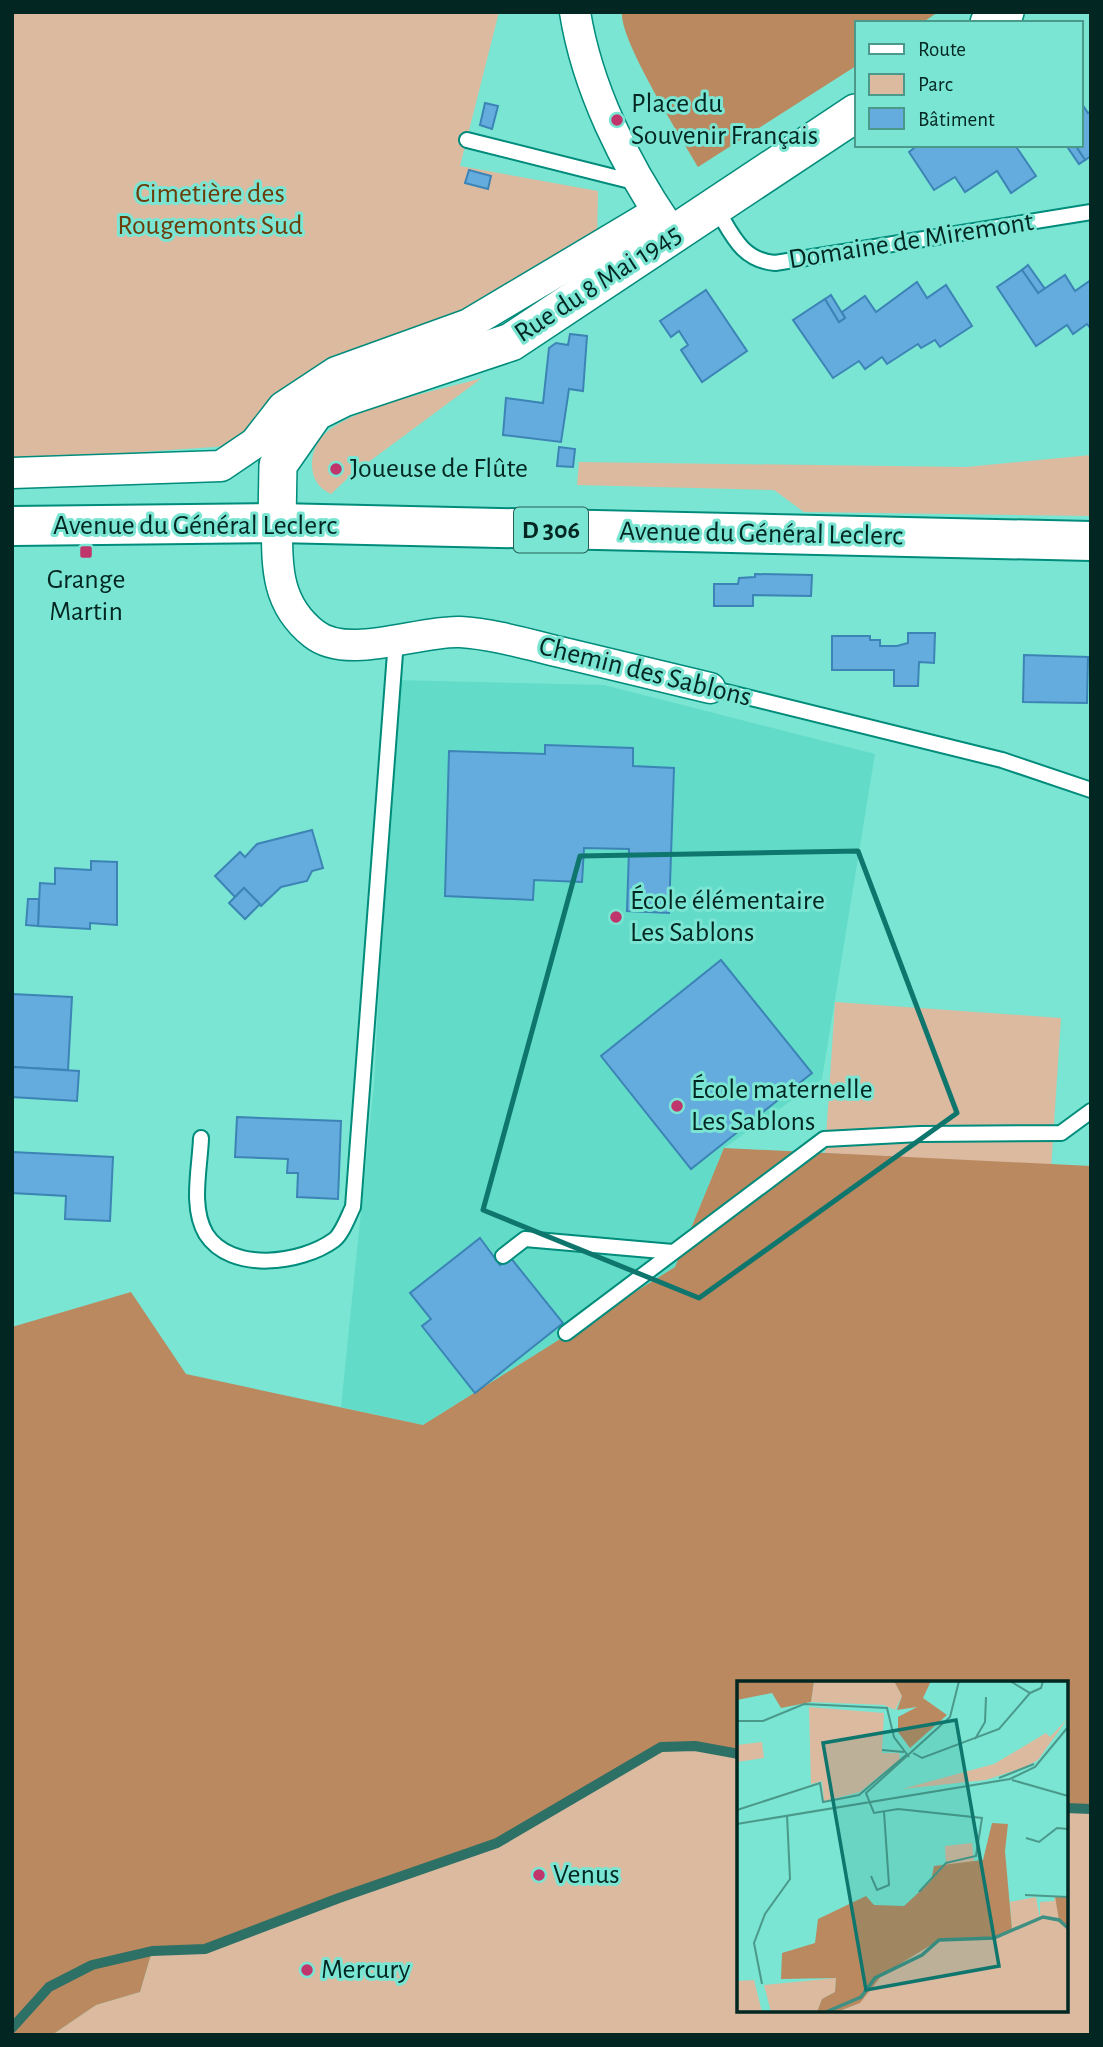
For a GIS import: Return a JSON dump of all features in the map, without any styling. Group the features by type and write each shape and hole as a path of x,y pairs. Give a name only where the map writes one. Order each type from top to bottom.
{"main road":[{"name":"Avenue du Général Leclerc","path":"12,526 278,523 1091,541"}],"street":[{"path":"12,473 221,466 255,443 283,407 336,372 469,324 665,224 599,97 581,48 575,12"},
{"name":"Rue du 8 Mai 1945","path":"278,523 278,465 315,412 343,398 512,342 665,224 716,208 855,114"},
{"name":"Chemin des Sablons","path":"278,523 276,573 293,612 315,635 336,644 460,632 710,688"}],"lane":[{"path":"467,139 642,184"},
{"name":"Domaine de Miremont","path":"716,208 740,246 758,262 775,264 1091,212"},
{"path":"201,1138 197,1208 206,1234 227,1255 248,1262 297,1256 335,1239 353,1207 396,640"},
{"name":"Chemin des Sablons","path":"710,688 1002,760 1091,790"},
{"path":"566,1333 824,1139 920,1134 1061,1133 1091,1111"},
{"path":"503,1256 526,1239 673,1252"}],"highlighted area":[{"path":"858,851 957,1113 699,1298 483,1210 580,856"}],"shaded area":[{"path":"622,12 938,12 925,21 855,21 855,67 698,167 641,66 624,26"},
{"name":"École élémentaire Les Sablons","path":"395,680 604,685 875,754 822,1079 724,1148 675,1267 423,1425 341,1407 374,1083"},
{"path":"724,1148 1091,1166 1091,1809 1068,1808 1068,1681 737,1681 737,1754 695,1746 661,1747 497,1843 339,1898 205,1949 152,1951 140,1992 96,2005 52,2035 12,2035 12,1327 131,1292 186,1374 423,1425 675,1267"}],"green space":[{"name":"Cimetière des Rougemonts Sud","path":"12,12 499,12 460,166 598,191 597,240 228,446 12,461"},
{"path":"482,378 351,475 331,494 317,482 312,464 316,446 324,434 342,422 380,406"},
{"path":"1091,455 1091,516 804,512 774,490 577,485 579,462 966,467"},
{"path":"835,1002 1061,1018 1051,1169 825,1153"},
{"path":"695,1746 737,1754 737,2012 1068,2012 1068,1808 1091,1809 1091,2035 52,2035 96,2005 140,1992 152,1951 205,1949 496,1843 661,1747"}],"building":[{"path":"485,103 498,106 492,129 480,125"},
{"path":"1082,104 1088,113 1091,111 1091,156 1085,160 1076,147 1082,147"},
{"path":"915,147 1016,147 1036,176 1011,193 997,171 965,192 955,177 934,190 909,152"},
{"path":"1067,147 1076,147 1085,160 1079,164"},
{"path":"469,170 491,176 488,189 465,183"},
{"path":"1028,265 1045,289 1038,293 1022,270"},
{"path":"1022,270 1038,293 1065,275 1075,291 1091,280 1091,329 1087,324 1073,334 1067,325 1036,346 997,287"},
{"path":"917,282 927,298 946,285 972,326 940,347 935,340 921,348 918,344 887,364 882,357 865,369 859,361 833,378 793,320 825,299 839,322 845,318 842,312 865,296 876,312"},
{"path":"706,290 747,351 702,382 681,350 688,345 679,331 671,337 660,321"},
{"path":"831,295 845,318 839,322 825,299"},
{"path":"570,334 587,336 583,391 569,389 561,442 503,435 506,398 543,403 549,348 556,343 568,345"},
{"path":"559,447 575,449 573,467 557,466"},
{"path":"755,574 812,575 811,596 753,595 753,606 714,606 714,584 738,584 739,578 755,577"},
{"path":"908,633 935,633 934,663 919,662 918,686 894,686 894,670 832,670 832,636 870,636 870,640 880,640 880,646 897,646 908,643"},
{"path":"1024,655 1088,657 1087,703 1023,702"},
{"path":"545,745 633,748 633,766 674,768 669,913 627,911 629,849 584,848 582,882 534,880 533,900 445,896 449,751 545,754"},
{"path":"312,830 323,868 312,871 307,881 281,887 261,906 244,888 235,897 215,876 240,852 245,857 257,844"},
{"path":"91,861 117,862 117,925 90,923 90,929 38,926 40,883 55,884 55,868 91,870"},
{"path":"244,888 260,904 245,919 229,903"},
{"path":"28,899 39,899 38,926 26,925"},
{"path":"721,960 812,1073 691,1169 601,1056"},
{"path":"12,994 72,997 68,1070 12,1067"},
{"path":"13,1067 79,1071 77,1101 12,1097"},
{"path":"237,1117 341,1121 338,1199 297,1197 298,1173 287,1173 288,1159 235,1157"},
{"path":"12,1152 113,1157 110,1221 65,1219 66,1196 12,1193"},
{"path":"480,1238 500,1265 510,1257 563,1323 475,1393 422,1326 431,1319 410,1293"}],"waterway":[{"path":"12,2028 49,1987 92,1965 152,1951 205,1949 339,1898 497,1843 661,1747 695,1746 737,1754"},
{"path":"1068,1808 1091,1809"}],"place":[{"name":"Place du Souvenir Français","path":"617,120"},
{"name":"Joueuse de Flûte","path":"336,469"},
{"name":"Grange Martin","path":"86,552"},
{"name":"École élémentaire Les Sablons","path":"616,917"},
{"name":"École maternelle Les Sablons","path":"677,1106"},
{"name":"Venus","path":"539,1875"},
{"name":"Mercury","path":"307,1970"}]}
